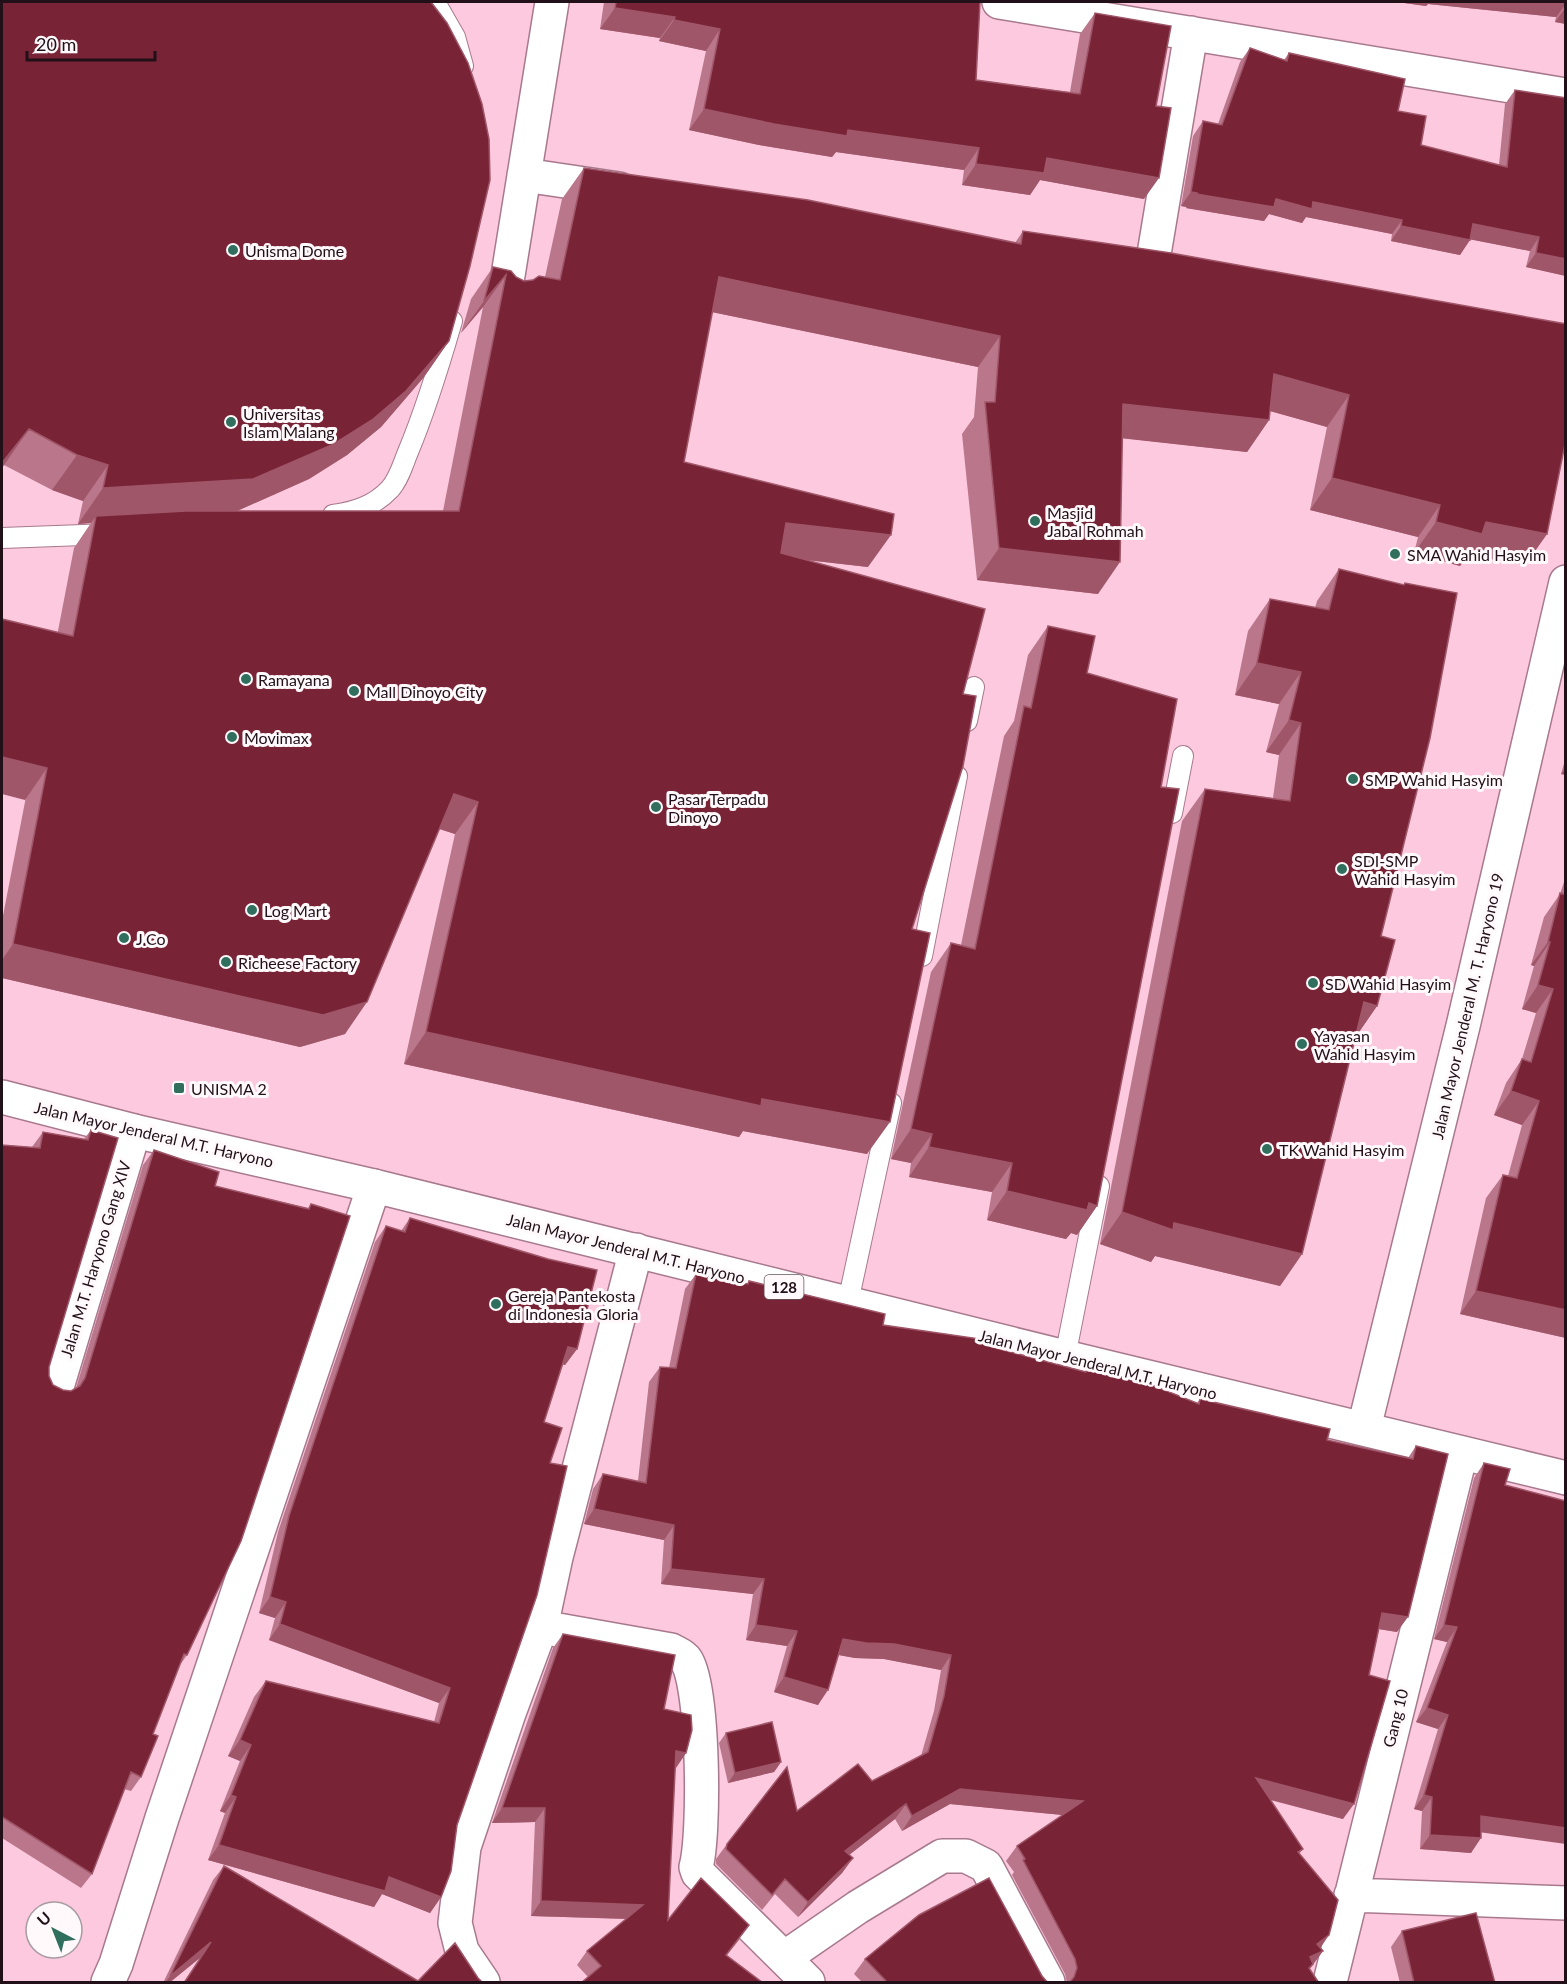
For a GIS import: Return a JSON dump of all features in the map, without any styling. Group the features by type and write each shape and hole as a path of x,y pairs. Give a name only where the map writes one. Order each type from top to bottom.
{"street":[{"path":"505,294 552,2"},
{"path":"999,2 1566,95"},
{"path":"1186,272 1140,264 1191,33"},
{"path":"524,175 643,192"},
{"name":"Jalan Mayor Jenderal M. T. Haryono 19","path":"1364,1428 1463,1026 1566,582"},
{"name":"Jalan Mayor Jenderal M.T. Haryono","path":"2,1097 1566,1478"},
{"name":"Jalan M.T. Haryono Gang XIV","path":"57,1387 134,1131"},
{"path":"112,1973 165,1806 374,1186"},
{"path":"483,1983 462,1951 455,1923 464,1847 509,1713 541,1628 556,1557 636,1250"},
{"name":"Gang 10","path":"1330,1983 1461,1453"},
{"path":"541,1628 671,1650 685,1658 692,1672 700,1726 700,1817 696,1867 698,1873 808,1983"},
{"path":"784,1958 858,1907 942,1856 966,1856 986,1866 1048,1983"},
{"path":"1351,1895 1566,1903"}],"lane":[{"path":"435,2 455,38 470,89"},
{"path":"311,518 357,512 390,489 398,477 427,408 457,305"},
{"path":"2,538 123,533"},
{"path":"965,734 974,687"},
{"path":"1167,837 1183,756"},
{"path":"917,979 960,757"},
{"path":"848,1302 895,1083"},
{"path":"1065,1357 1102,1172"}],"building":[{"name":"Universitas Islam Malang","path":"2,2 431,2 447,23 468,63 482,104 489,139 490,180 470,266 449,341 406,391 372,420 334,444 253,479 103,488 108,465 77,455 29,429 2,463"},
{"path":"616,2 980,2 976,80 1080,94 1095,13 1171,26 1156,106 1171,108 1159,178 1047,158 1044,173 976,164 979,148 848,130 847,136 704,109 720,29 674,20 675,17 615,8"},
{"path":"1250,48 1287,61 1289,53 1405,79 1398,111 1426,116 1421,145 1507,167 1515,90 1566,98 1566,259 1536,253 1539,237 1473,224 1470,240 1401,226 1402,220 1313,202 1312,209 1276,199 1274,207 1191,192 1203,121 1222,125"},
{"path":"584,168 808,200 1021,244 1023,231 1171,253 1566,324 1566,439 1547,534 1486,522 1482,534 1436,522 1440,505 1332,478 1349,395 1274,374 1269,420 1123,404 1120,562 999,548 985,402 995,402 1000,336 719,277 684,462 894,514 891,535 786,523 781,553 985,609 963,694 976,696 963,766 912,929 930,933 890,1122 762,1099 761,1106 426,1032 478,802 454,794 367,1002 323,1015 13,944 47,768 2,757 2,619 73,636 96,516 186,511 459,511 506,275 484,301 493,267 511,271 524,281 533,280 539,276 560,280"},
{"path":"1339,569 1404,585 1405,583 1457,593 1430,738 1381,936 1395,940 1377,1006 1364,1002 1302,1254 1174,1223 1173,1230 1122,1212 1205,789 1290,801 1301,723 1289,720 1301,672 1257,663 1270,599 1329,610"},
{"path":"1048,626 1095,636 1087,673 1177,699 1161,787 1179,789 1097,1206 1089,1203 1087,1210 1007,1191 1012,1163 929,1147 932,1134 911,1129 951,943 975,949 1024,706 1031,708"},
{"path":"1560,893 1566,895 1566,1310 1476,1291 1503,1175 1517,1178 1539,1101 1511,1091 1522,1059 1531,1062 1553,989 1538,985"},
{"path":"91,1130 118,1138 49,1367 49,1376 53,1385 63,1390 71,1391 80,1386 85,1378 154,1150 219,1172 215,1186 309,1209 311,1204 350,1216 241,1541 187,1655 184,1654 153,1734 158,1736 141,1777 131,1772 92,1874 2,1817 2,1145 40,1148 43,1132 88,1140"},
{"path":"410,1218 548,1259 597,1270 577,1349 568,1347 544,1422 562,1428 550,1463 567,1466 537,1595 457,1825 451,1871 441,1897 389,1877 385,1891 219,1845 236,1797 231,1795 251,1745 240,1740 266,1681 439,1723 450,1688 280,1624 286,1602 270,1597 289,1516 386,1226 405,1232"},
{"path":"696,1274 748,1284 749,1281 885,1314 883,1325 994,1341 992,1347 1086,1372 1087,1369 1147,1383 1199,1404 1200,1399 1330,1429 1327,1440 1413,1459 1416,1446 1448,1454 1408,1617 1382,1613 1369,1675 1390,1681 1354,1804 1256,1778 1303,1849 1298,1852 1338,1900 1329,1935 1317,1944 1323,1951 1310,1957 1313,1964 1309,1968 1319,1983 1069,1983 1077,1968 1075,1959 1017,1846 1083,1801 960,1789 912,1816 906,1804 845,1851 853,1858 808,1902 785,1879 772,1895 726,1849 727,1844 787,1767 797,1811 858,1764 872,1781 928,1752 944,1696 951,1655 894,1644 843,1639 828,1690 784,1677 797,1631 756,1625 764,1579 671,1569 674,1525 594,1509 603,1474 646,1483 660,1367 676,1368"},
{"path":"1484,1463 1510,1469 1505,1485 1566,1501 1566,1828 1481,1816 1481,1838 1430,1835 1432,1797 1424,1795 1448,1715 1427,1708 1457,1627 1444,1625"},
{"path":"563,1634 675,1655 664,1709 691,1715 692,1730 686,1753 676,1751 668,1920 701,1878 749,1925 726,1955 763,1983 581,1983 601,1966 587,1951 643,1905 541,1901 545,1808 502,1808"},
{"path":"772,1722 781,1762 735,1773 726,1733"},
{"path":"224,1866 418,1981 455,1943 483,1983 184,1983 211,1942 170,1976"},
{"path":"989,1878 1042,1976 1048,1983 888,1983 865,1959 919,1915"},
{"path":"1476,1913 1495,1983 1414,1983 1402,1931"}],"place":[{"name":"Unisma Dome","path":"233,250"},
{"name":"Universitas Islam Malang","path":"231,422"},
{"name":"Masjid Jabal Rohmah","path":"1035,521"},
{"name":"SMA Wahid Hasyim","path":"1395,554"},
{"name":"Ramayana","path":"246,679"},
{"name":"Mall Dinoyo City","path":"354,691"},
{"name":"Movimax","path":"232,737"},
{"name":"SMP Wahid Hasyim","path":"1353,779"},
{"name":"Pasar Terpadu Dinoyo","path":"656,807"},
{"name":"SDI-SMP Wahid Hasyim","path":"1342,869"},
{"name":"Log Mart","path":"252,910"},
{"name":"J.Co","path":"124,938"},
{"name":"Richeese Factory","path":"226,962"},
{"name":"SD Wahid Hasyim","path":"1313,983"},
{"name":"Yayasan Wahid Hasyim","path":"1302,1044"},
{"name":"UNISMA 2","path":"179,1088"},
{"name":"TK Wahid Hasyim","path":"1267,1149"},
{"name":"Gereja Pantekosta di Indonesia Gloria","path":"496,1304"}]}
